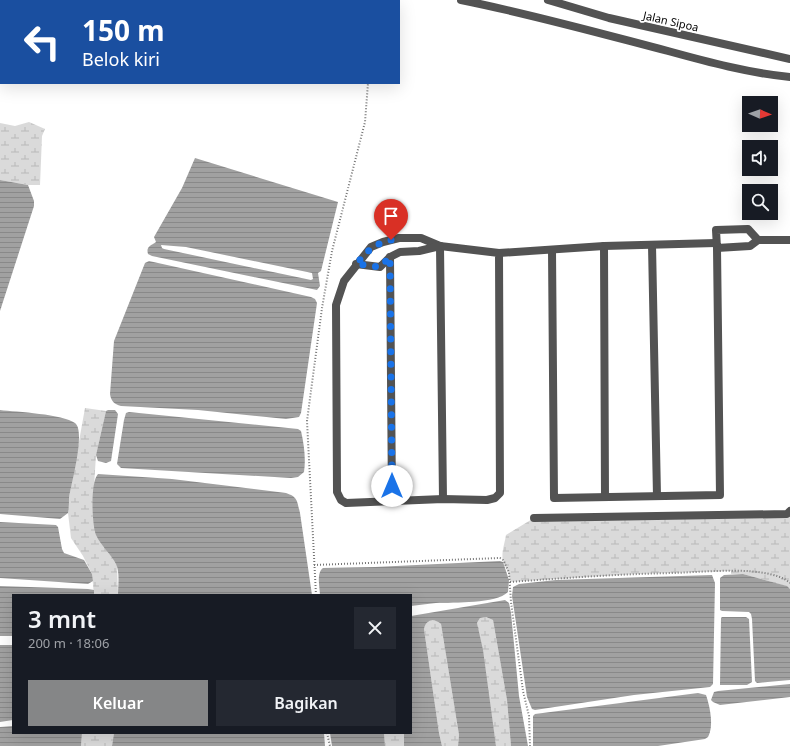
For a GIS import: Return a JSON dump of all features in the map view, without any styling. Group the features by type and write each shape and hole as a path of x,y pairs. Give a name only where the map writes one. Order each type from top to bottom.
{"street":[{"path":"461,0 479,2 718,64 772,75 790,77"},
{"name":"Jalan Sipoa","path":"548,0 609,18 790,59"},
{"path":"552,250 554,498 720,495 716,230 748,229 758,240"},
{"path":"499,253 500,493 495,498 487,500 443,499 346,503 341,500 337,492 336,306 344,280 371,247 399,238 421,238 440,246 499,253 604,246 750,246 758,240 790,240"},
{"path":"652,245 657,496"},
{"path":"356,264 380,267 390,257 400,252 420,251 440,246"},
{"path":"440,246 443,499"},
{"path":"604,246 605,497"},
{"path":"390,257 392,501"},
{"path":"534,518 787,514 790,512"}],"path":[{"path":"316,594 307,421 322,308 332,251 365,122 368,84"},
{"path":"314,565 500,558 503,560 509,572 511,602 523,691 529,716 530,746"},
{"path":"510,582 636,574 732,571 776,576 790,583"},
{"path":"327,734 330,746"}],"green space":[{"path":"29,122 45,129 42,136 40,185 28,185 0,180 0,123 15,126"},
{"path":"85,408 106,411 96,455 94,487 117,565 118,594 94,594 92,574 83,556 71,538 68,513 69,497"},
{"path":"790,511 790,589 786,586 743,574 731,574 731,571 636,574 510,582 503,561 506,535 534,518"},
{"path":"486,617 493,620 507,700 511,746 496,746 477,623 480,618"},
{"path":"429,620 438,621 441,624 459,735 458,746 442,746 439,733 424,629 425,624"},
{"path":"82,734 114,734 112,746 81,746"},
{"path":"384,734 404,734 404,746 385,746"}],"shaded area":[{"path":"195,158 338,202 321,271 318,273 320,286 317,290 148,254 148,248 156,242 154,237 182,188","holes":["161,245 186,247 312,273 313,279 311,280 164,249"]},
{"path":"0,180 28,185 34,201 34,206 0,311"},
{"path":"149,261 315,299 317,303 301,413 299,417 286,419 198,410 121,406 113,402 110,394 114,341 145,263"},
{"path":"0,410 61,417 75,423 78,428 78,447 69,498 68,513 60,519 0,514"},
{"path":"115,410 118,414 111,461 106,463 98,461 96,455 106,411"},
{"path":"129,412 298,429 301,431 304,446 304,472 298,477 291,478 121,468 117,464 124,420 126,413"},
{"path":"98,474 172,479 286,493 293,496 296,500 300,513 312,594 118,594 117,567 114,560 98,539 95,530 93,494 95,479"},
{"path":"0,522 56,525 58,527 64,553 84,560 92,574 93,581 88,584 0,578"},
{"path":"500,561 503,562 509,580 508,592 494,599 412,606 412,594 320,594 319,577 323,568"},
{"path":"743,574 787,586 790,589 790,680 757,683 755,681 751,614 749,612 720,610 720,578 724,575"},
{"path":"712,575 715,583 713,684 710,687 634,695 535,710 532,709 527,697 512,596 513,587 519,584 556,580"},
{"path":"0,586 94,590 94,594 12,594 12,636 0,636"},
{"path":"505,600 509,603 519,696 528,746 511,746 507,700 493,620 486,617 480,618 477,623 483,650 496,746 458,746 459,735 441,624 431,620 428,621 424,629 442,746 404,746 404,734 412,734 412,616"},
{"path":"722,617 746,617 749,619 752,682 747,685 720,685"},
{"path":"0,645 12,645 12,720 0,722"},
{"path":"790,684 790,697 720,705 711,700 714,692 718,691"},
{"path":"698,693 706,695 710,711 710,733 705,739 658,746 533,746 533,716 535,714"},
{"path":"12,726 12,734 82,734 81,746 0,746 0,727"},
{"path":"114,734 324,734 325,746 112,746"},
{"path":"330,734 384,734 385,746 332,746"}],"route":[{"path":"391,240 371,247 356,264 380,267 390,257 392,486"}]}
